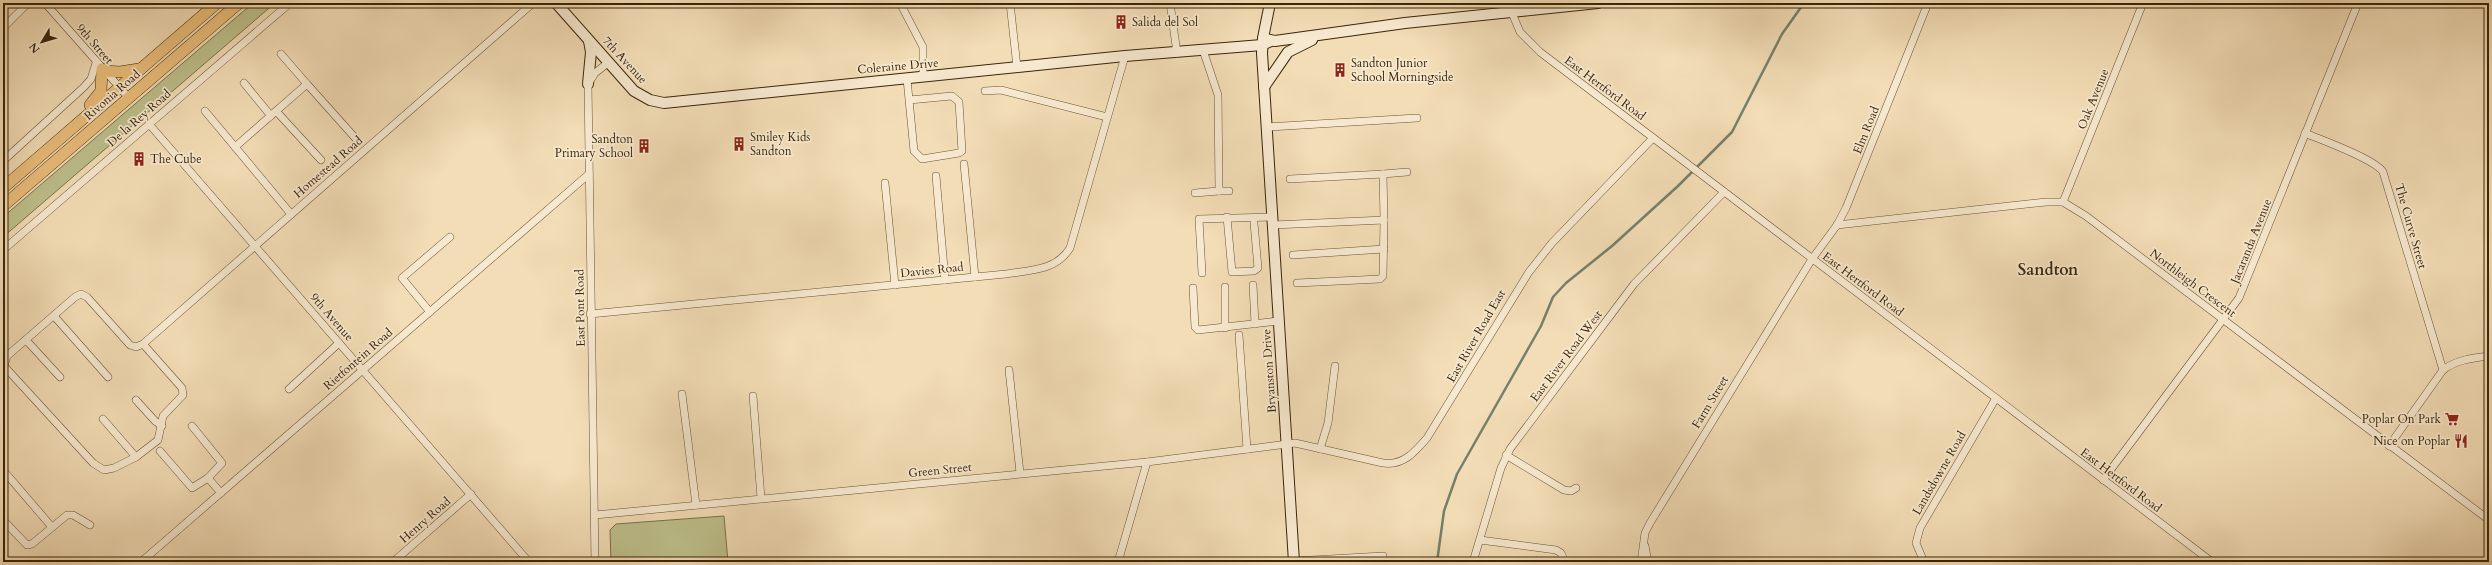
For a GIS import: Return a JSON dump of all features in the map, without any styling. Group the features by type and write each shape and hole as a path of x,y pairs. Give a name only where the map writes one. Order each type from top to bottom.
{"main road":[{"name":"Rivonia Road","path":"3,188 217,3"},
{"name":"Rivonia Road","path":"3,206 239,3"},
{"path":"54,145 65,128 98,96 100,68 128,72 142,68"}],"street":[{"path":"3,28 28,3"},
{"name":"9th Street","path":"45,3 100,68 129,98"},
{"name":"De la Rey Road","path":"3,250 290,3"},
{"name":"Homestead Road","path":"139,345 255,246 533,3"},
{"name":"7th Avenue","path":"556,3 608,62 642,97"},
{"name":"7th Avenue","path":"564,3 642,97"},
{"path":"900,3 923,48 923,78"},
{"path":"1010,3 1017,67"},
{"path":"1170,3 1177,50"},
{"path":"1262,42 1263,3"},
{"path":"1262,42 1270,3"},
{"name":"Coleraine Drive","path":"642,97 656,102 669,103 1262,42 1405,23 1598,3"},
{"name":"Elm Road","path":"1812,259 1837,225 1853,193 1928,3"},
{"name":"Oak Avenue","path":"2063,202 2143,3"},
{"name":"Jacaranda Avenue","path":"2103,480 2224,320 2246,285 2305,133 2358,3"},
{"name":"East Hertford Road","path":"1512,13 1520,32 1531,45 2212,562"},
{"path":"1264,87 1288,52 1321,35"},
{"path":"588,84 591,52 589,41"},
{"name":"Bryanston Drive","path":"1262,42 1294,561"},
{"name":"Bryanston Drive","path":"1262,42 1259,92 1270,178"},
{"path":"1197,48 1218,95 1219,191"},
{"path":"281,54 357,140"},
{"name":"Davies Road","path":"590,314 975,277 1051,266 1063,258 1072,240 1125,56"},
{"path":"588,84 595,73 608,62"},
{"path":"3,161 84,87 100,68"},
{"path":"907,79 909,100 914,151 917,157 922,159 959,153 962,151 958,102 956,98 952,96 909,100"},
{"path":"244,83 321,160"},
{"path":"235,147 307,84"},
{"name":"East Pont Road","path":"588,84 590,314 595,562"},
{"path":"985,91 1001,90 1107,117"},
{"path":"205,111 291,214"},
{"path":"1268,127 1417,118"},
{"name":"9th Avenue","path":"149,124 340,342 529,562"},
{"name":"The Curve Street","path":"2305,133 2381,168 2386,178 2443,370"},
{"name":"East River Road East","path":"1287,444 1295,443 1392,464 1414,453 1427,438 1445,410 1529,272 1552,243 1653,138"},
{"path":"964,164 975,277"},
{"path":"1290,179 1407,172"},
{"name":"Rietfontein Road","path":"142,562 589,174"},
{"path":"1297,283 1380,278 1385,273 1383,174"},
{"path":"936,176 945,280"},
{"path":"885,183 895,285"},
{"path":"1195,193 1229,191"},
{"name":"East River Road West","path":"1473,562 1506,455 1634,284 1724,192"},
{"path":"1837,225 2046,202 2063,202"},
{"name":"Northleigh Crescent","path":"2063,202 2086,216 2489,520"},
{"path":"1202,273 1199,218 1228,217 1273,221 1384,220"},
{"path":"1228,217 1231,270 1235,272 1254,271 1258,268 1254,223"},
{"path":"430,312 402,278 450,237"},
{"path":"1293,255 1384,249"},
{"name":"Farm Street","path":"1641,562 1643,540 1650,523 1812,259"},
{"path":"1253,284 1255,324"},
{"path":"1225,287 1225,328"},
{"path":"1193,288 1196,329 1225,328 1255,324 1262,321 1278,320"},
{"path":"84,295 128,343 139,345 183,392 180,400 163,416 158,440 136,457 109,470 98,467 94,464 4,366 5,359 26,340 75,297 84,295"},
{"path":"54,316 108,377"},
{"path":"1239,335 1247,449"},
{"path":"26,340 60,377"},
{"path":"289,389 340,342"},
{"path":"2389,446 2443,370 2450,364 2462,360 2489,356"},
{"path":"1320,449 1328,423 1335,366"},
{"path":"1009,370 1020,473"},
{"path":"682,394 696,505"},
{"path":"753,396 761,498"},
{"name":"Landsdowne Road","path":"1924,562 1916,547 1917,533 1996,398"},
{"path":"136,400 155,422 162,426"},
{"path":"103,419 136,457"},
{"path":"160,451 192,488 208,478 222,464 192,426"},
{"name":"Green Street","path":"595,515 1147,462 1287,444"},
{"path":"1506,455 1564,490 1571,491 1576,488"},
{"path":"1118,562 1147,462"},
{"path":"3,470 51,526"},
{"path":"208,478 221,493"},
{"name":"Henry Road","path":"393,562 471,494"},
{"path":"3,520 27,545 32,544 51,526 67,514 73,515 90,525"},
{"path":"1480,540 1556,550 1561,553 1565,562"},
{"path":"1643,540 1648,562"},
{"path":"1294,561 1383,556"}],"green space":[{"path":"253,3 275,3 3,237 3,217"},
{"path":"724,516 728,562 611,562 610,530 616,524"}],"waterway":[{"path":"1437,562 1444,511 1457,474 1541,326 1553,297 1566,283 1612,246 1678,186 1732,132 1782,34 1804,3"}],"place":[{"name":"Salida del Sol","path":"1121,22"},
{"name":"Sandton Junior School Morningside","path":"1340,70"},
{"name":"Smiley Kids Sandton","path":"739,144"},
{"name":"Sandton Primary School","path":"644,146"},
{"name":"The Cube","path":"139,159"},
{"name":"Poplar On Park","path":"2452,419"},
{"name":"Nice on Poplar","path":"2461,441"}],"district":[{"name":"Sandton","path":"2048,270"}]}
